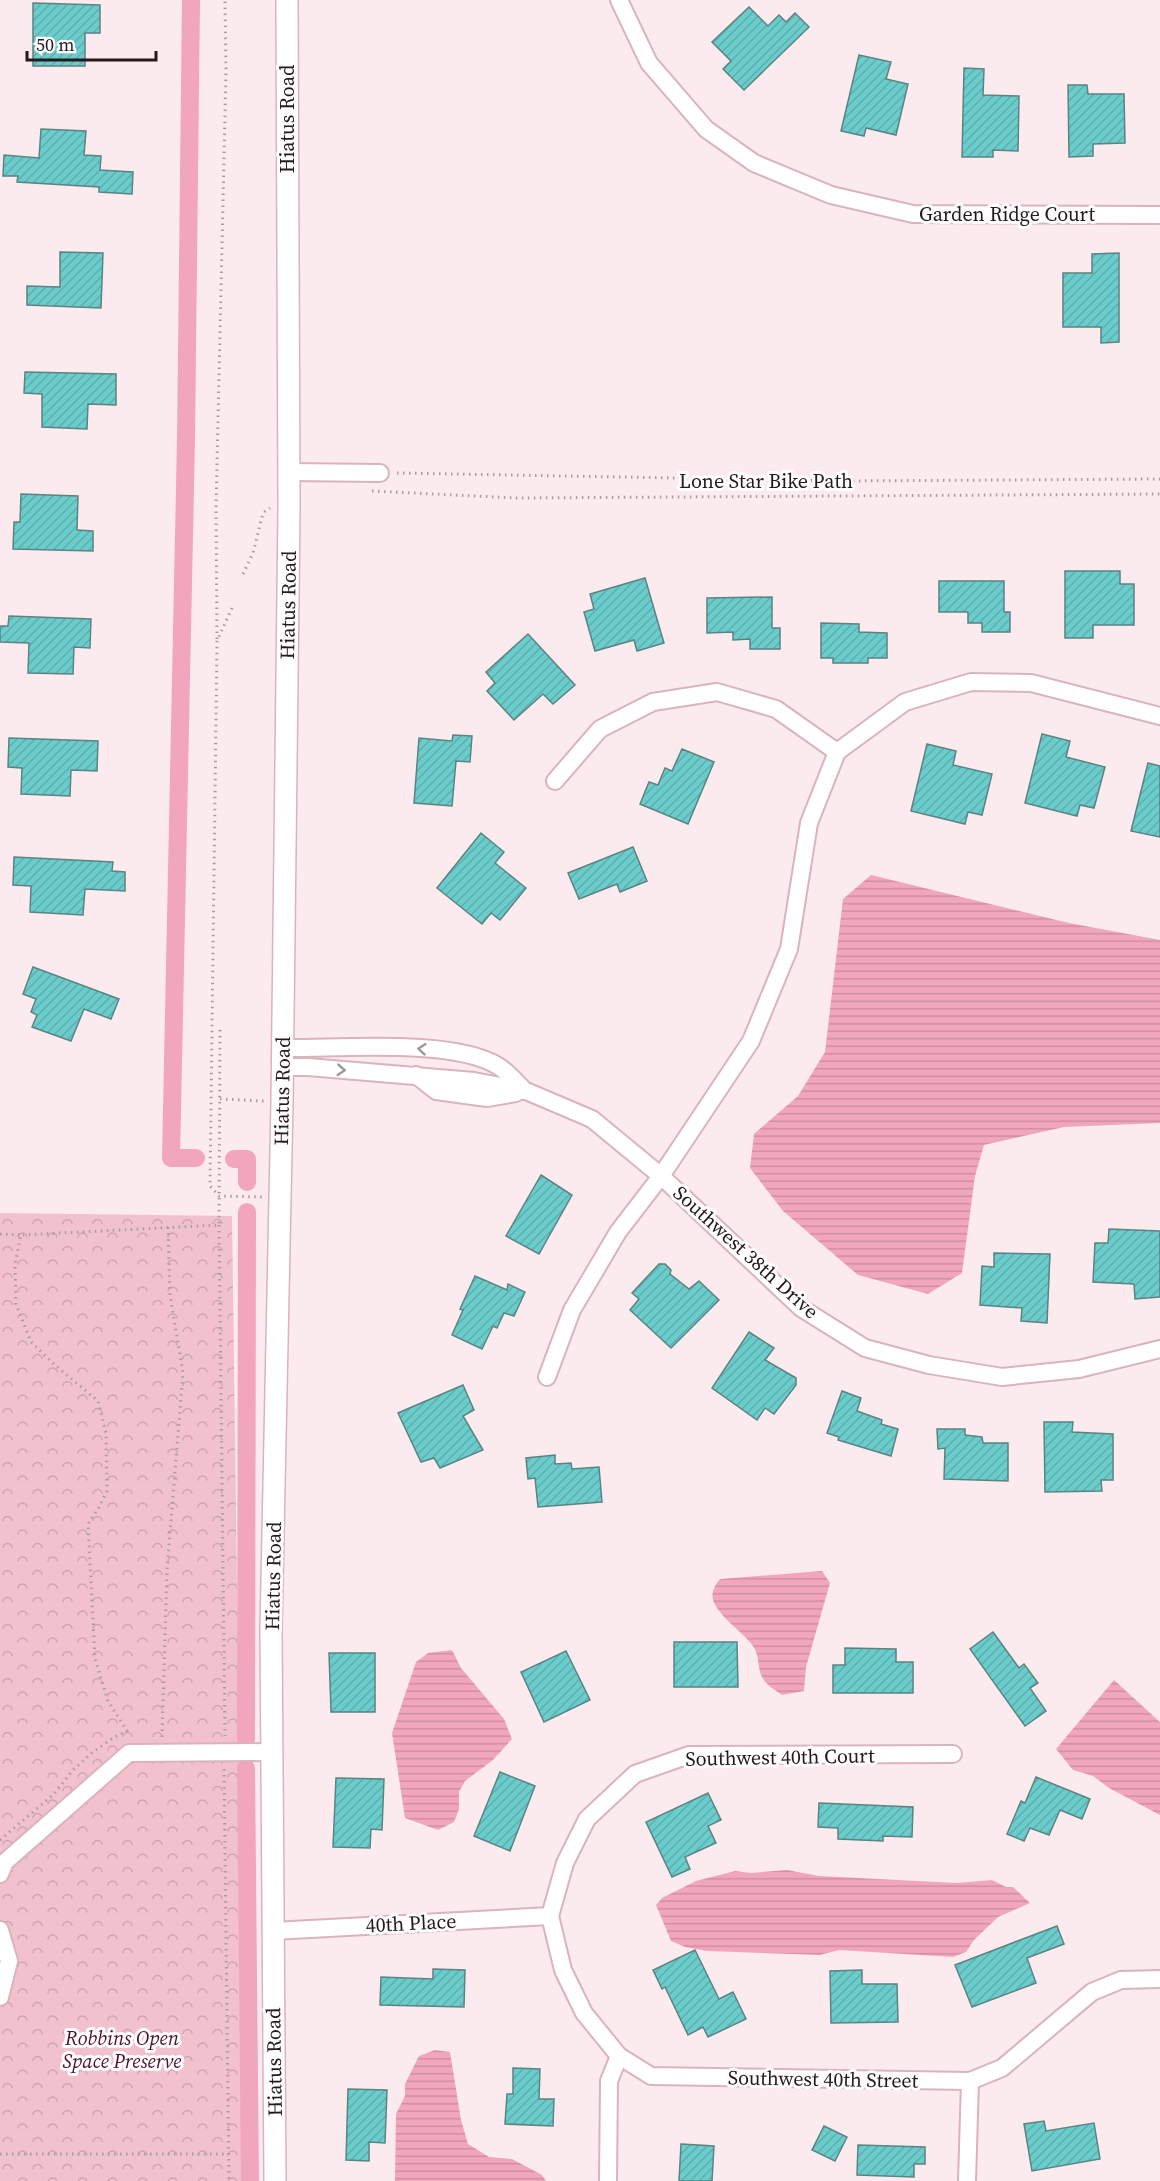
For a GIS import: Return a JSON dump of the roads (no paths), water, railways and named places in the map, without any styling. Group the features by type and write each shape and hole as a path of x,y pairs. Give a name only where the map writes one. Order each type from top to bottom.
{"street":[{"name":"Hiatus Road","path":"275,2181 271,1630 280,1197 289,472 287,0"},
{"name":"Garden Ridge Court","path":"619,0 649,63 706,129 754,163 831,195 913,214 1160,214"},
{"path":"289,472 380,473"},
{"path":"547,1377 572,1310 618,1232 661,1176 751,1041 789,949 809,823 837,752 905,702 971,682 1031,683 1160,716"},
{"path":"555,781 600,729 653,702 717,692 776,709 837,752"},
{"name":"Southwest 38th Drive","path":"282,1057 409,1048 462,1053 497,1066 526,1091"},
{"name":"Southwest 38th Drive","path":"282,1057 474,1081 526,1091 592,1119 661,1176 801,1308 865,1348 929,1365 1002,1377 1079,1369 1160,1349"},
{"path":"0,1874 5,1862 129,1753 272,1752"},
{"name":"Southwest 40th Court","path":"550,1916 566,1863 587,1819 635,1774 689,1755 953,1754"},
{"name":"40th Place","path":"273,1930 550,1916"},
{"name":"Southwest 40th Street","path":"550,1916 562,1970 584,2013 619,2056 651,2076 970,2080 1002,2068 1092,1992 1121,1980 1160,1979"},
{"path":"0,1930 9,1961 0,1997"},
{"path":"608,2181 609,2081 619,2056"},
{"path":"967,2181 970,2080"}],"waterway":[{"path":"191,0 186,439 171,1158 196,1158"},
{"path":"234,1159 247,1159 247,1182"},
{"path":"246,1739 247,1212"},
{"path":"246,1768 250,2181"}],"park label":[{"name":"Robbins Open Space Preserve","path":"122,2050"}]}
